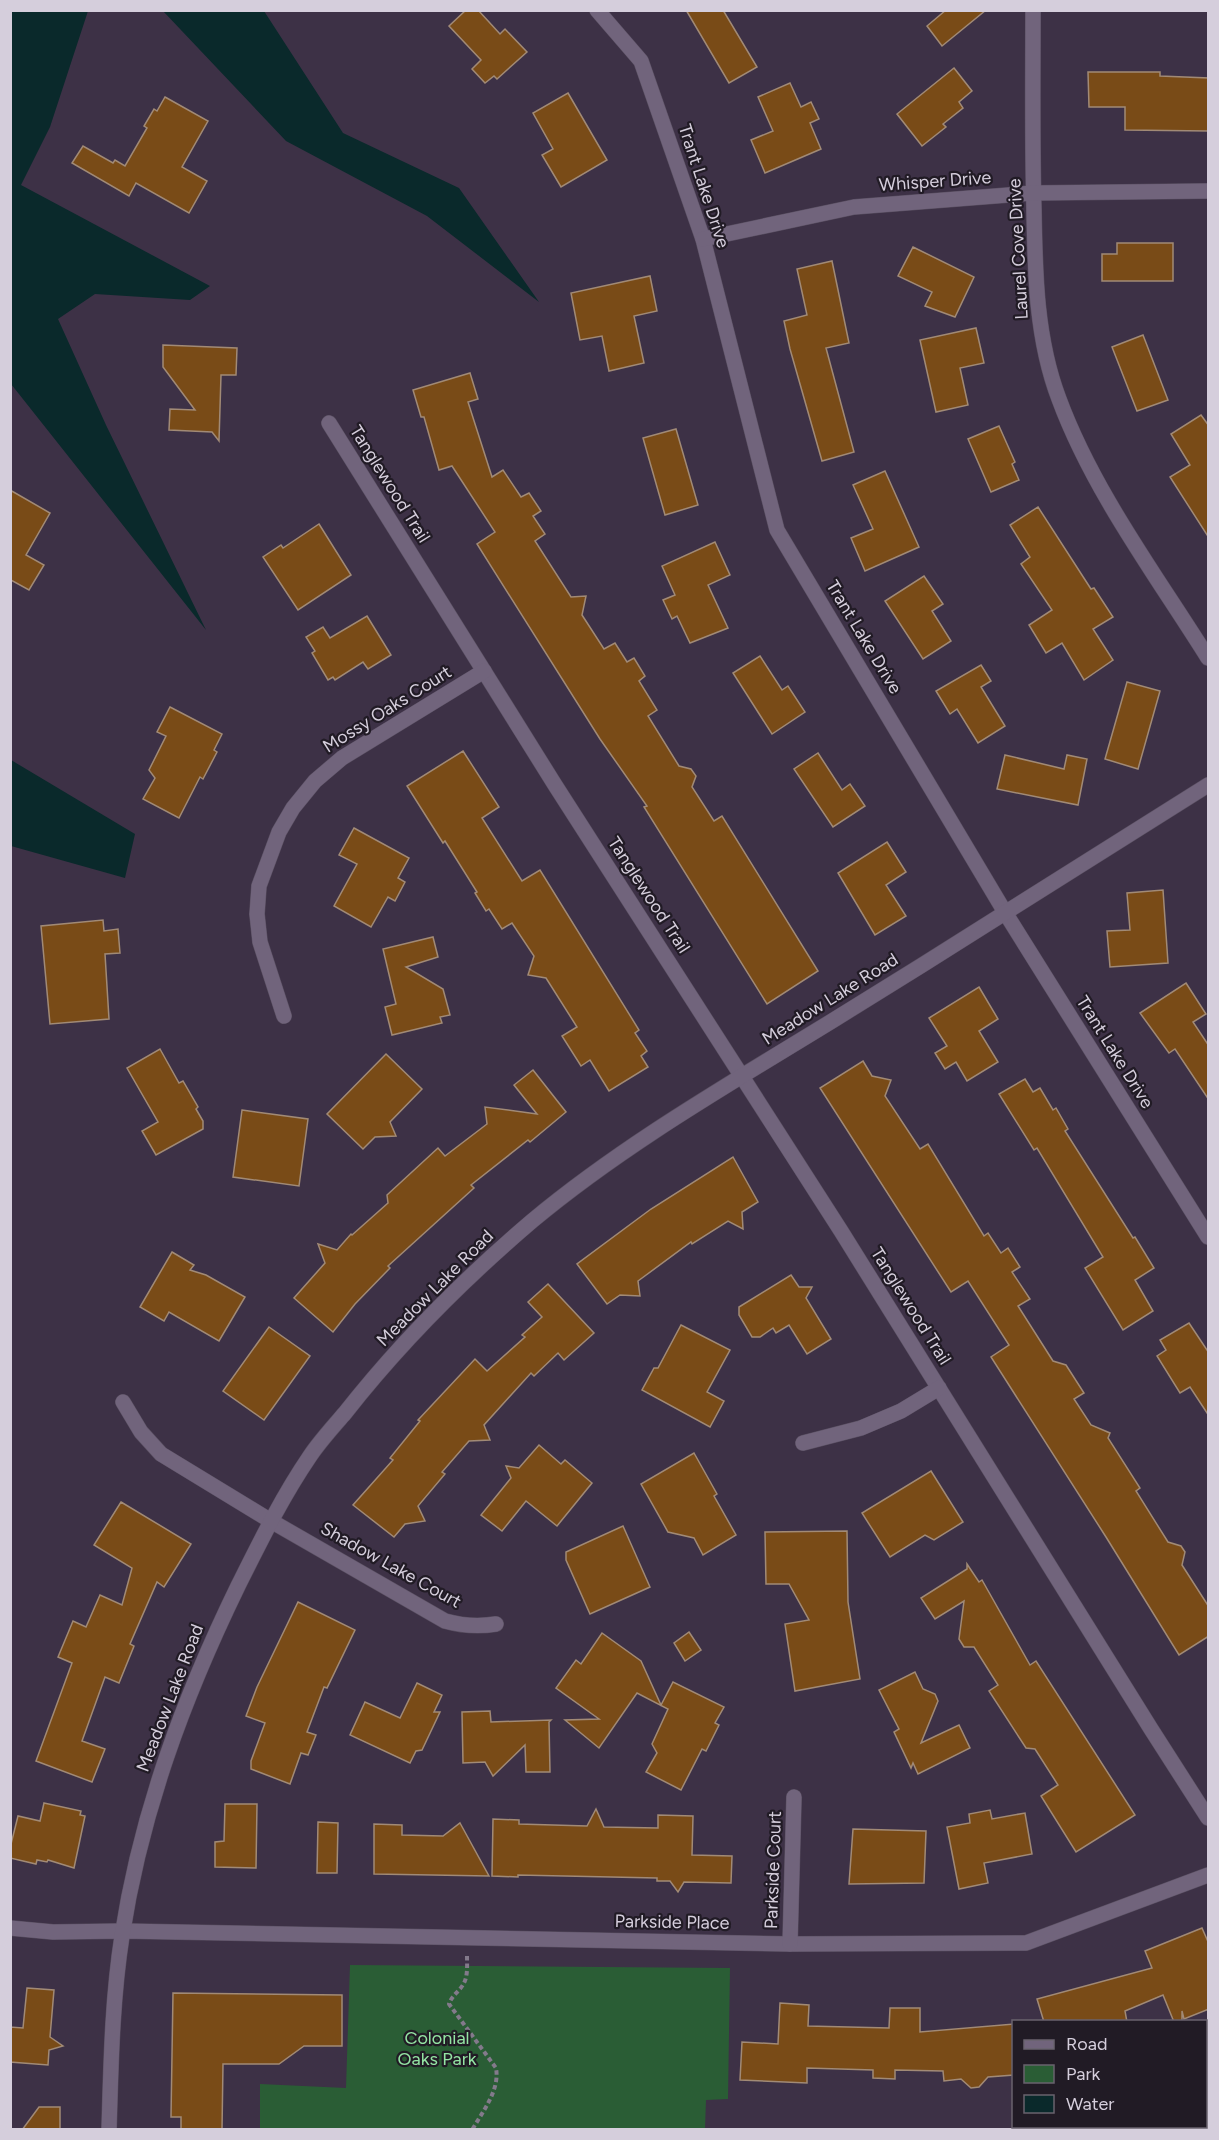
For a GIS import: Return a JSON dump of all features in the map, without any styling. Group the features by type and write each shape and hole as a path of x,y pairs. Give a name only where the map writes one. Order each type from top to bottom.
{"street":[{"name":"Trant Lake Drive","path":"597,10 641,61 703,239 777,530 1006,914 1209,1237"},
{"name":"Laurel Cove Drive","path":"1033,10 1035,270 1040,320 1049,369 1072,434 1108,501 1209,658"},
{"name":"Whisper Drive","path":"703,239 854,207 1034,193 1209,191"},
{"name":"Tanglewood Trail","path":"329,423 939,1388 1151,1730 1209,1818"},
{"name":"Mossy Oaks Court","path":"284,1016 260,942 257,914 259,886 279,832 293,808 315,780 342,758 484,671"},
{"name":"Meadow Lake Road","path":"109,2130 112,2034 123,1931 137,1858 158,1780 183,1709 212,1639 271,1521 310,1456 367,1385 428,1318 494,1254 535,1218 602,1168 706,1098 1006,914 1209,785"},
{"name":"Tanglewood Trail","path":"803,1443 861,1428 901,1411 939,1388"},
{"name":"Shadow Lake Court","path":"123,1402 141,1432 161,1454 271,1521 445,1621 461,1626 479,1627 496,1624"},
{"name":"Parkside Court","path":"790,1944 794,1797"},
{"name":"Parkside Place","path":"10,1928 53,1932 123,1931 790,1944 1026,1942 1209,1875"}],"path":[{"path":"467,1938 467,1971 464,1985 452,1996 449,2004 496,2068 498,2077 492,2094 472,2130"}],"green space":[{"name":"Colonial Oaks Park","path":"350,1965 730,1968 728,2099 706,2100 705,2129 260,2129 260,2084 346,2088"}],"water":[{"path":"11,10 88,11 50,127 21,185 210,286 190,300 95,294 58,319 106,425 206,630 11,384"},
{"path":"163,11 264,11 343,133 459,188 539,302 427,216 286,141"},
{"path":"11,760 135,834 125,878 11,846"}],"building":[{"path":"466,10 478,10 500,34 505,29 527,52 497,79 494,76 485,83 472,69 481,60 449,26"},
{"path":"686,10 723,10 757,67 729,83"},
{"path":"946,10 986,10 942,46 927,26"},
{"path":"954,68 972,91 959,102 963,108 943,124 946,127 922,146 897,114"},
{"path":"1088,72 1160,72 1160,76 1209,78 1209,131 1125,130 1125,107 1089,107"},
{"path":"790,83 801,107 811,102 819,119 810,123 821,149 765,173 751,140 773,131 758,97"},
{"path":"568,93 607,160 561,187 542,155 553,149 533,113"},
{"path":"165,97 208,121 182,167 207,181 189,213 136,183 129,196 72,163 83,146 113,163 115,160 125,166 147,128 144,126 154,109 157,111"},
{"path":"1117,243 1173,243 1173,281 1102,281 1102,254 1117,254"},
{"path":"913,247 974,277 955,317 925,306 932,292 898,276"},
{"path":"832,261 849,343 826,348 854,452 822,461 784,321 807,315 797,269"},
{"path":"650,276 657,311 634,316 644,363 609,371 602,336 580,340 571,293"},
{"path":"976,328 984,363 960,368 968,405 936,412 920,340"},
{"path":"1143,335 1168,400 1137,411 1112,347"},
{"path":"163,345 237,348 236,375 221,375 219,441 212,432 169,430 170,409 195,410 163,367"},
{"path":"470,373 478,399 468,402 492,477 503,470 521,497 529,493 541,511 533,516 545,534 535,541 571,597 586,596 582,615 604,649 615,643 627,662 634,658 645,676 639,681 657,710 648,716 679,766 691,769 696,776 692,787 714,821 722,816 818,971 767,1004 644,807 647,806 600,739 477,544 495,532 452,466 439,470 424,417 421,417 413,390"},
{"path":"1201,415 1209,426 1209,538 1170,477 1190,465 1171,434"},
{"path":"999,426 1015,462 1012,464 1019,480 991,492 968,439"},
{"path":"676,429 698,505 665,515 643,438"},
{"path":"885,471 919,547 865,571 851,538 873,529 853,485"},
{"path":"10,490 50,513 26,555 44,565 29,590 11,580 10,582"},
{"path":"1038,507 1091,589 1094,588 1113,617 1093,629 1113,660 1084,680 1062,643 1046,653 1029,625 1052,610 1021,564 1030,557 1010,525"},
{"path":"319,524 351,575 298,610 263,557 281,545 283,548"},
{"path":"715,542 730,575 708,585 728,628 690,643 677,616 672,619 663,600 675,595 662,566"},
{"path":"924,576 943,604 932,611 951,641 923,659 885,601"},
{"path":"367,616 391,655 368,669 363,662 335,680 333,677 328,680 312,653 315,651 306,637 323,627 330,638"},
{"path":"760,656 782,690 788,686 805,712 772,734 733,673"},
{"path":"981,665 991,681 981,687 1005,726 978,743 957,709 950,714 936,691"},
{"path":"1127,682 1160,691 1138,769 1105,759"},
{"path":"170,707 222,734 214,750 217,752 203,779 200,777 179,818 143,799 155,778 149,770 166,736 157,732"},
{"path":"463,751 499,807 482,818 522,881 540,870 639,1030 635,1033 647,1051 641,1056 648,1067 609,1091 590,1060 581,1066 562,1036 577,1027 546,978 528,975 534,956 512,923 502,929 489,909 486,911 475,893 477,892 445,841 443,843 407,786"},
{"path":"818,753 842,790 850,784 865,806 833,827 794,769"},
{"path":"1005,755 1064,769 1067,755 1087,759 1078,805 997,789"},
{"path":"354,828 409,858 398,878 405,882 395,901 388,897 371,927 334,906 357,864 339,855"},
{"path":"887,842 906,872 886,885 906,916 875,935 838,873"},
{"path":"1163,890 1168,963 1110,967 1107,931 1130,930 1127,893"},
{"path":"103,920 104,931 118,929 120,953 105,954 109,1019 50,1024 41,926"},
{"path":"433,937 438,957 406,967 443,989 450,1015 440,1017 442,1023 392,1035 385,1007 396,1004 383,949"},
{"path":"1186,983 1206,1014 1193,1022 1209,1046 1209,1100 1175,1049 1169,1053 1140,1013"},
{"path":"979,987 998,1019 979,1031 998,1062 967,1081 956,1062 945,1069 935,1053 947,1046 929,1018"},
{"path":"160,1049 179,1083 183,1081 198,1107 196,1109 203,1121 203,1129 156,1155 142,1131 158,1122 127,1068"},
{"path":"386,1054 422,1089 390,1122 396,1136 375,1137 363,1149 327,1114"},
{"path":"863,1061 872,1076 891,1080 885,1096 920,1149 928,1144 984,1236 988,1233 1001,1253 1008,1248 1020,1267 1012,1272 1030,1299 1018,1306 1053,1361 1066,1365 1084,1393 1074,1399 1091,1425 1110,1433 1108,1438 1140,1488 1136,1491 1168,1542 1181,1546 1185,1552 1182,1565 1209,1607 1209,1636 1179,1655 991,1357 1009,1345 968,1281 951,1292 820,1088"},
{"path":"533,1070 566,1112 530,1142 528,1140 471,1185 474,1188 388,1266 390,1268 355,1304 333,1332 294,1298 325,1263 318,1244 337,1250 351,1234 388,1203 387,1195 438,1148 445,1156 487,1124 485,1107 537,1114 514,1085"},
{"path":"1025,1079 1033,1092 1040,1088 1053,1110 1056,1108 1068,1129 1065,1131 1154,1268 1135,1280 1153,1311 1123,1330 1085,1268 1103,1257 1037,1148 1034,1150 999,1094"},
{"path":"242,1110 308,1119 299,1186 233,1177"},
{"path":"733,1157 758,1202 742,1212 743,1229 728,1221 692,1244 691,1242 638,1281 640,1296 620,1295 607,1304 577,1264 651,1209"},
{"path":"172,1252 194,1265 190,1270 206,1275 245,1297 219,1341 169,1312 164,1321 140,1307"},
{"path":"791,1275 799,1287 812,1287 806,1298 831,1339 807,1354 789,1325 776,1333 773,1328 760,1337 752,1337 739,1315 739,1307"},
{"path":"548,1284 594,1333 564,1360 558,1353 534,1376 531,1373 484,1425 490,1440 469,1441 442,1472 445,1474 418,1506 425,1521 405,1524 394,1537 353,1505 393,1460 390,1458 420,1421 418,1420 475,1359 487,1371 525,1337 522,1335 542,1317 528,1302"},
{"path":"1189,1323 1209,1353 1209,1416 1190,1387 1180,1393 1157,1356 1166,1350 1160,1340"},
{"path":"681,1325 730,1350 707,1392 724,1401 710,1427 642,1390 654,1368 658,1368"},
{"path":"269,1327 310,1356 264,1420 223,1391"},
{"path":"539,1445 561,1464 565,1460 592,1483 557,1526 526,1501 502,1531 481,1515 511,1478 506,1466 519,1468"},
{"path":"694,1453 717,1494 714,1496 736,1535 703,1555 694,1538 668,1532 641,1484"},
{"path":"931,1471 963,1522 934,1540 925,1535 890,1557 862,1513"},
{"path":"121,1502 191,1544 164,1587 157,1582 130,1644 134,1646 119,1683 105,1677 82,1741 105,1749 92,1782 36,1761 72,1663 58,1657 73,1621 86,1627 100,1595 122,1605 132,1568 94,1545"},
{"path":"623,1526 650,1587 590,1614 566,1560 566,1552"},
{"path":"847,1531 848,1602 860,1679 795,1691 785,1624 809,1620 789,1584 766,1584 765,1532"},
{"path":"967,1564 979,1582 982,1580 1030,1665 1036,1661 1135,1815 1076,1852 1041,1796 1058,1785 1035,1749 1026,1748 989,1691 998,1685 974,1647 964,1647 959,1639 964,1601 935,1619 921,1598 967,1569"},
{"path":"298,1602 355,1630 327,1688 324,1687 307,1732 316,1735 308,1755 301,1753 290,1784 251,1769 251,1761 265,1723 246,1716 257,1687"},
{"path":"689,1632 701,1650 685,1661 674,1643"},
{"path":"602,1633 641,1661 661,1705 673,1682 724,1707 715,1723 719,1725 706,1751 702,1749 681,1790 646,1772 657,1753 652,1744 668,1709 637,1693 599,1748 565,1720 599,1719 556,1688 576,1660 581,1664"},
{"path":"915,1672 923,1689 935,1694 938,1701 921,1743 959,1725 970,1748 918,1774 913,1763 911,1768 894,1732 899,1729 879,1690"},
{"path":"417,1683 442,1695 434,1712 440,1712 422,1750 416,1751 410,1763 350,1735 365,1702 400,1718"},
{"path":"490,1711 491,1722 551,1720 549,1722 550,1772 526,1772 525,1745 493,1776 485,1762 463,1763 462,1712"},
{"path":"44,1803 81,1811 80,1815 85,1816 74,1868 48,1860 47,1862 37,1860 36,1864 10,1858 10,1848 18,1816 40,1821"},
{"path":"225,1804 257,1804 256,1868 215,1867 215,1842 224,1841"},
{"path":"596,1809 604,1827 658,1828 658,1815 693,1816 692,1855 732,1856 731,1883 684,1882 678,1892 670,1881 657,1881 657,1878 492,1876 493,1819 519,1820 519,1824 587,1826"},
{"path":"990,1810 992,1819 1025,1813 1032,1854 984,1863 988,1883 959,1889 947,1827 970,1823 969,1814"},
{"path":"318,1822 338,1823 337,1873 317,1873"},
{"path":"460,1823 489,1876 374,1874 374,1824 402,1825 402,1835 443,1836"},
{"path":"853,1829 926,1831 924,1883 849,1884"},
{"path":"1202,1928 1209,1944 1209,2009 1184,2019 1182,2011 1182,2020 1173,2020 1163,1995 1125,2011 1127,2020 1043,2020 1037,1999 1152,1968 1145,1951"},
{"path":"27,1988 54,1990 50,2037 63,2046 49,2050 48,2065 10,2062 10,2027 23,2028"},
{"path":"173,1993 342,1995 342,2046 304,2046 279,2064 223,2064 222,2130 181,2130 181,2117 171,2117"},
{"path":"780,2003 809,2005 808,2026 889,2028 890,2008 920,2008 920,2032 1012,2024 1012,2075 988,2077 979,2087 971,2088 961,2079 944,2081 943,2071 895,2070 895,2079 873,2078 873,2070 807,2068 807,2083 740,2080 742,2042 778,2044"},
{"path":"39,2107 60,2107 60,2130 22,2130"}]}
